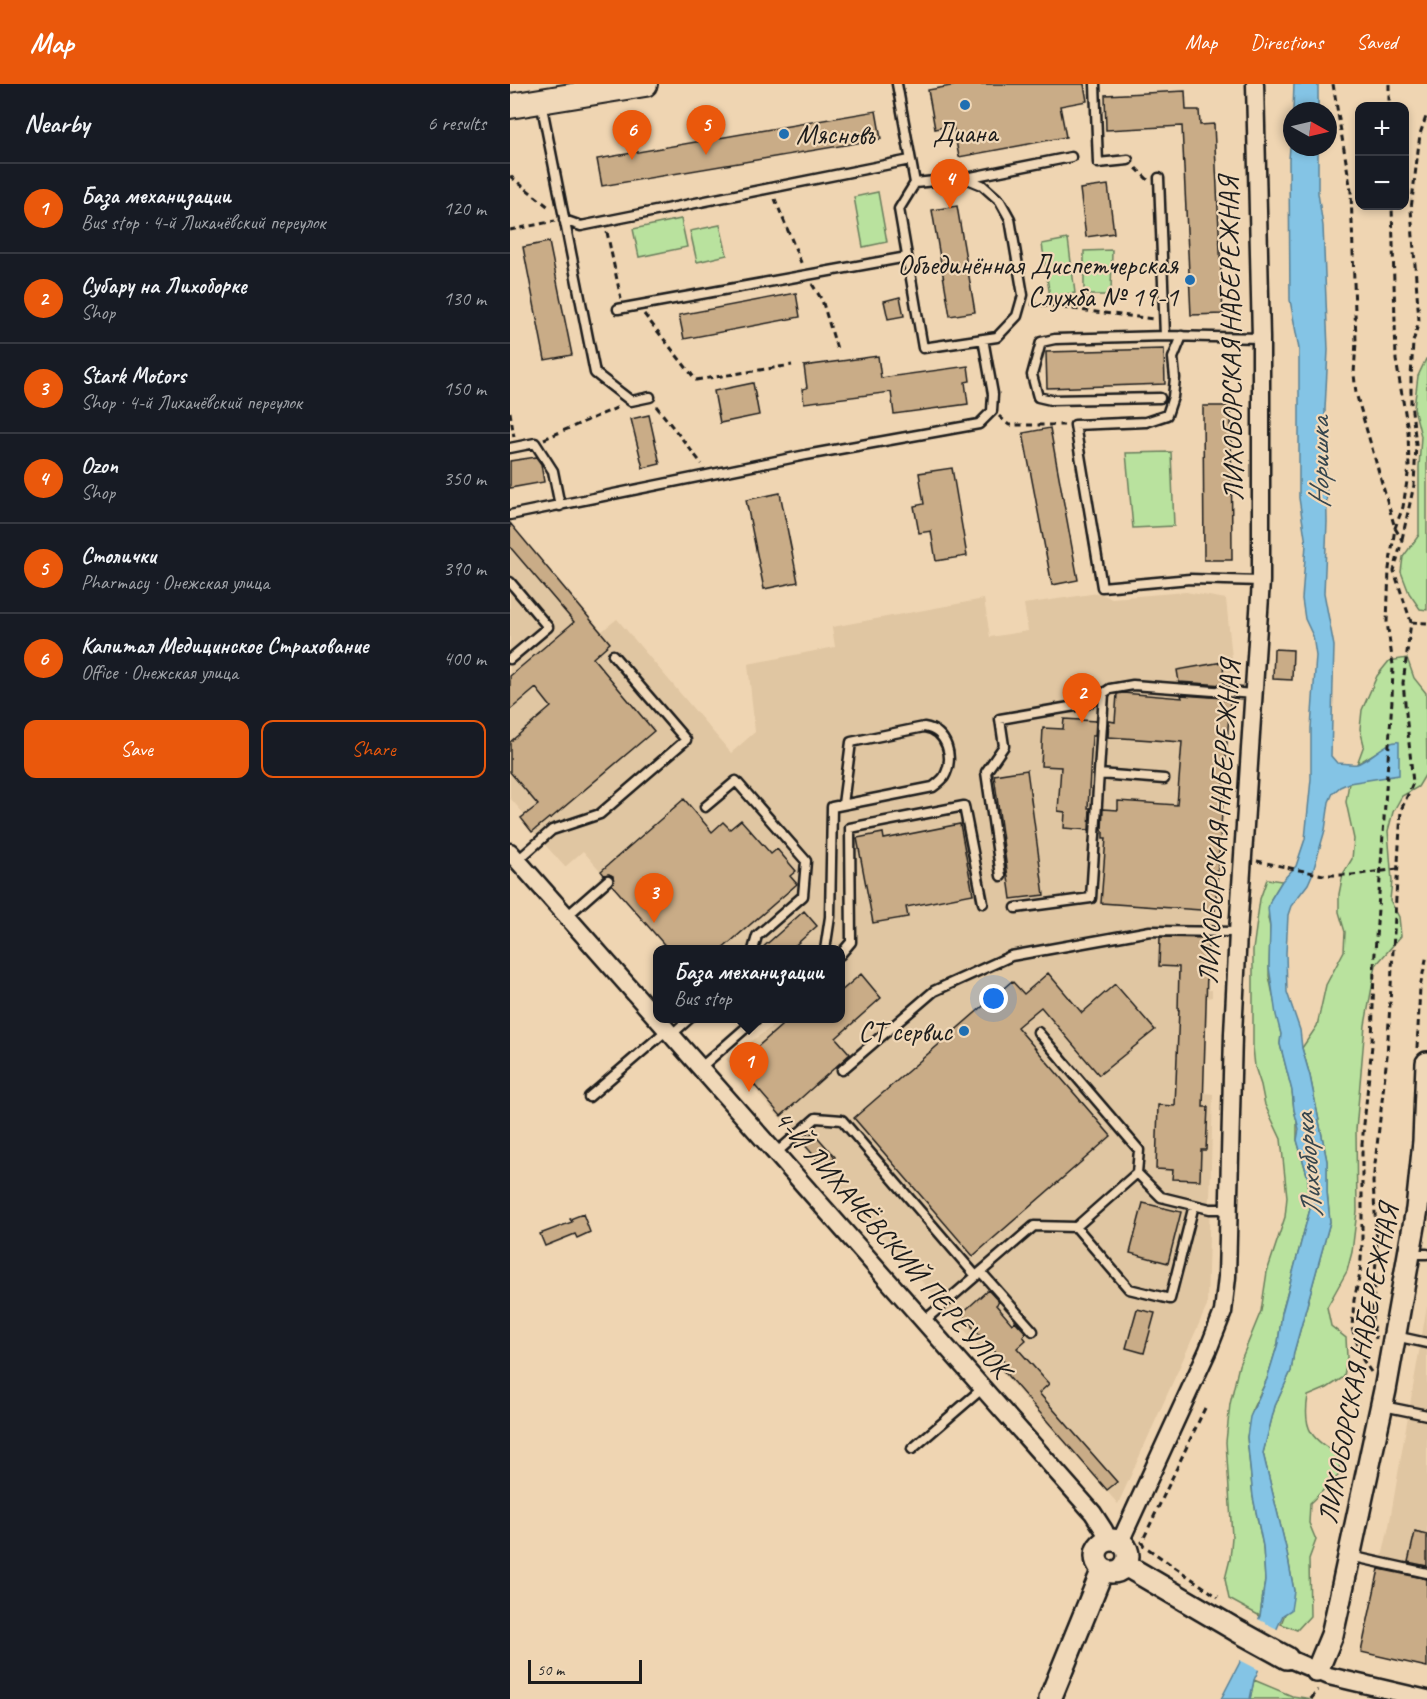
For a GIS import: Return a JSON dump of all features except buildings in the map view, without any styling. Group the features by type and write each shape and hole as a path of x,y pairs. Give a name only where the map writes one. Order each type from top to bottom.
{"main road":[{"path":"510,106 631,85"}],"street":[{"name":"ЛИХОБОРСКАЯ НАБЕРЕЖНАЯ","path":"1050,1699 1103,1569 1097,1559 1097,1553 1103,1543 1114,1541 1208,1350 1223,1312 1230,1209 1233,1034 1238,932 1261,581 1261,338 1255,84"},
{"name":"4-Й ЛИХАЧЁВСКИЙ ПЕРЕУЛОК","path":"514,856 653,1014"},
{"name":"4-Й ЛИХАЧЁВСКИЙ ПЕРЕУЛОК","path":"661,1023 983,1388 1114,1541"},
{"name":"ЛИХОБОРСКАЯ НАБЕРЕЖНАЯ","path":"1317,1681 1332,1635 1382,1406 1387,1339 1418,1254 1426,1138 1427,1063"},
{"path":"1103,1569 1115,1571 1125,1565 1128,1560 1127,1550 1114,1541"},
{"path":"1125,1565 1287,1658 1317,1681 1351,1682 1427,1699"}],"lane":[{"path":"897,84 915,183 899,209 923,348 997,337 1017,316 1023,295 1010,219 1000,201 982,185 965,178"},
{"path":"1095,84 1098,163 1128,160"},
{"path":"540,101 596,373 631,401 650,397"},
{"path":"915,183 965,178 1071,157"},
{"path":"564,220 581,226 910,160"},
{"path":"1159,178 1165,336"},
{"path":"620,309 907,256"},
{"path":"1160,398 1051,400 1038,397 1032,375 1041,342 1054,339 1165,336 1261,338"},
{"path":"1182,336 1173,358 1175,378 1173,397 1167,415 1146,422 1075,425 1102,587 1190,579 1261,581"},
{"path":"510,515 806,455 979,424 992,411 993,394 983,339"},
{"path":"513,448 535,443 553,471 560,506"},
{"path":"510,582 548,627 510,659"},
{"path":"514,856 552,830 600,814 686,740 613,655"},
{"path":"1001,876 986,772 1004,746 1000,719 1087,704 1110,689 1132,685 1255,694"},
{"path":"1016,908 1092,898 1104,693"},
{"path":"826,945 830,917 832,807 933,787 943,778 948,765 948,750 943,736 933,728 924,726 851,742 843,804"},
{"path":"1099,774 1164,779"},
{"path":"705,807 736,781 806,861 803,896 757,936 754,945"},
{"path":"845,949 851,942 850,828 964,806 983,903"},
{"path":"567,916 608,880"},
{"path":"842,1070 934,991 1011,956 1150,931 1238,932"},
{"path":"590,1097 682,1023"},
{"path":"700,1068 751,1023"},
{"path":"924,1321 1034,1226 1076,1227 1137,1173 1139,1150 1038,1032"},
{"path":"776,1153 816,1118 842,1120 979,1274 1033,1330"},
{"path":"1137,1173 1161,1197 1210,1209 1230,1209"},
{"path":"1076,1227 1129,1289 1170,1299 1194,1205"},
{"path":"1387,1339 1427,1343"},
{"path":"912,1449 983,1388"},
{"path":"1382,1406 1427,1415"},
{"path":"1350,1556 1427,1573"}],"path":[{"path":"1333,84 1351,191 1356,393 1395,528 1402,540"},
{"path":"1389,84 1389,102"},
{"path":"1387,1339 1375,1337 1372,1321 1377,1244 1373,1182 1387,1056 1401,810 1413,783 1403,683 1411,622 1394,571 1414,485 1416,444 1411,403 1411,378 1413,342 1419,321 1411,209 1420,134 1427,114"},
{"path":"1128,160 1160,192"},
{"path":"510,176 564,220"},
{"path":"770,189 806,274 822,300 837,349"},
{"path":"1377,1376 1370,1371 1363,1360 1352,1328 1362,1244 1362,1144 1372,1045 1374,968 1392,700 1393,665 1387,622 1389,570 1395,528 1403,507 1409,468 1408,430 1396,360 1392,210"},
{"path":"510,230 564,220"},
{"path":"605,221 620,309"},
{"path":"1021,303 1164,320"},
{"path":"637,305 696,380 792,366"},
{"path":"650,397 711,475"},
{"path":"535,443 631,401"},
{"path":"992,411 1009,425 1075,425"},
{"path":"510,412 513,448"},
{"path":"1411,622 1427,623"},
{"path":"1263,863 1323,875 1352,875 1398,869"},
{"path":"1205,1408 1142,1542 1144,1546 1226,1603"},
{"path":"1311,1699 1317,1681"}],"shaded area":[{"path":"510,523 602,631 617,619 731,753 755,732 748,664 835,647 832,627 984,599 990,637 1028,631 1024,604 1098,593 1112,598 1186,592 1226,599 1232,658 1230,701 1214,925 1208,925 1207,990 1212,990 1212,997 1207,998 1204,1093 1213,1094 1207,1306 1118,1504 822,1168 824,1166 726,1059 777,1023 845,1023 845,945 665,945 583,851 565,867 521,818 525,815 510,798"},
{"path":"1427,1306 1427,1667 1361,1652 1389,1526"}],"green space":[{"path":"878,192 887,242 863,247 854,197"},
{"path":"681,219 687,247 639,257 633,229"},
{"path":"720,225 727,255 697,262 690,231"},
{"path":"1068,239 1075,293 1050,297 1042,244"},
{"path":"1112,250 1111,295 1084,295 1084,251"},
{"path":"1426,359 1427,610 1420,609 1409,593 1401,572 1403,557 1419,535 1421,436 1414,408 1418,376"},
{"path":"1171,452 1174,526 1133,528 1126,453"},
{"path":"1407,658 1414,678 1426,693 1427,772 1418,787 1402,796 1393,812 1388,831 1392,881 1390,900 1399,917 1401,936 1376,965 1365,1025 1356,1130 1357,1211 1352,1252 1347,1271 1327,1307 1331,1326 1346,1338 1347,1357 1344,1377 1308,1396 1307,1418 1311,1433 1341,1456 1338,1476 1310,1503 1309,1523 1316,1540 1309,1559 1310,1616 1297,1630 1281,1624 1294,1591 1263,1453 1275,1406 1291,1371 1294,1352 1330,1222 1327,1161 1302,1048 1317,1026 1326,985 1344,951 1345,932 1339,912 1339,894 1343,874 1352,859 1354,839 1346,802 1349,783 1358,780 1390,743 1357,764 1364,745 1360,729 1362,710 1377,676 1389,661"},
{"path":"1267,879 1282,881 1271,899 1268,918 1270,927 1269,976 1281,1034 1280,1044 1292,1090 1297,1120 1297,1140 1308,1178 1310,1209 1282,1313 1278,1343 1267,1379 1253,1408 1247,1437 1253,1497 1263,1546 1265,1580 1260,1616 1229,1599 1225,1579 1232,1537 1226,1442 1230,1404 1239,1365 1261,1311 1267,1272 1285,1217 1287,1197 1281,1139 1265,1105 1255,1067 1253,1047 1253,950 1260,899"},
{"path":"1254,1680 1292,1696 1313,1699 1250,1699"}],"water":[{"path":"1294,84 1318,84 1318,102 1293,102"},
{"path":"1289,156 1318,156 1318,193 1323,226 1328,350 1325,409 1327,522 1324,593 1334,646 1331,756 1337,763 1357,764 1389,744 1399,742 1399,775 1349,783 1333,793 1312,875 1291,906 1288,915 1287,992 1300,1030 1327,1161 1330,1222 1294,1352 1291,1371 1275,1406 1263,1453 1294,1591 1291,1610 1283,1615 1254,1680 1250,1699 1221,1699 1260,1616 1265,1580 1263,1546 1253,1497 1247,1437 1250,1417 1267,1379 1278,1343 1282,1313 1310,1209 1308,1178 1297,1140 1299,1129 1280,1044 1281,1034 1269,967 1268,908 1282,881 1296,866 1305,839 1311,779 1311,728 1316,656 1313,636 1305,619 1302,599 1306,544 1299,498 1299,349 1290,300"}],"pier":[{"path":"1256,1618 1281,1631 1261,1671 1238,1659"}],"place":[{"name":"Диана","path":"965,105"},
{"name":"Мясновъ","path":"784,134"},
{"name":"Столички","path":"706,155"},
{"name":"Капитал Медицинское Страхование","path":"632,160"},
{"name":"Ozon","path":"950,209"},
{"name":"Объединённая Диспетчерская Служба № 19-1","path":"1190,280"},
{"name":"Субару на Лихоборке","path":"1082,723"},
{"name":"Stark Motors","path":"654,923"},
{"name":"СТ сервис","path":"964,1031"},
{"name":"База механизации","path":"749,1092"}],"water label":[{"name":"Норишка","path":"1319,463"},
{"name":"Лихоборка","path":"1308,1166"}]}
